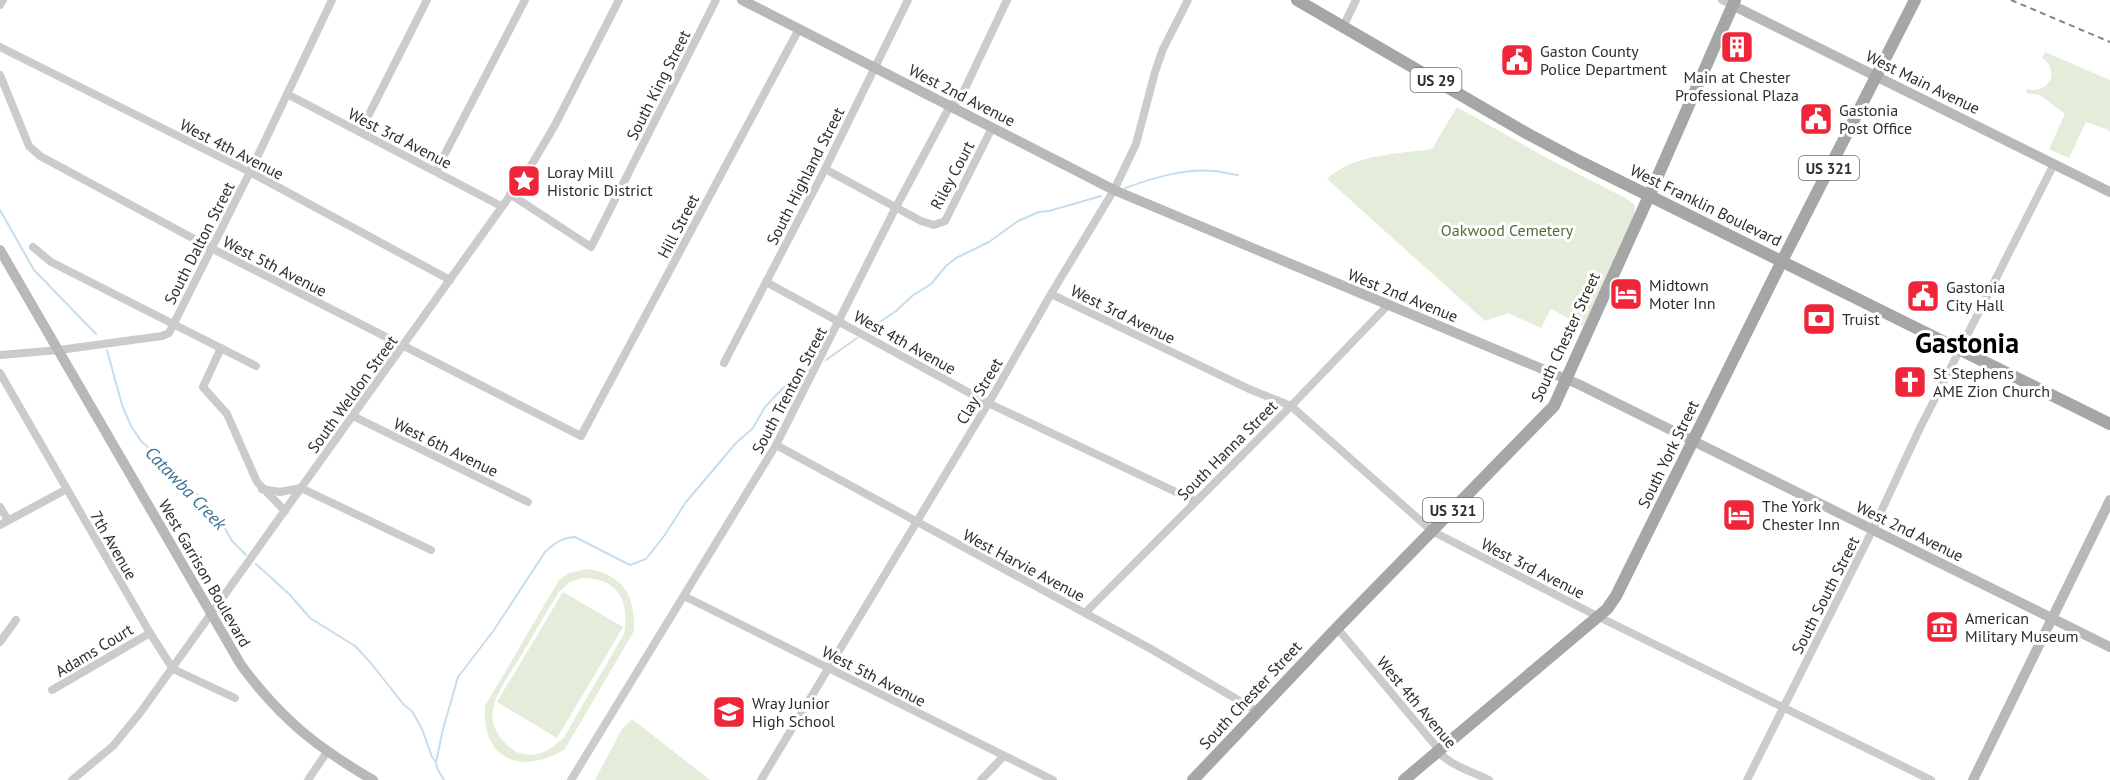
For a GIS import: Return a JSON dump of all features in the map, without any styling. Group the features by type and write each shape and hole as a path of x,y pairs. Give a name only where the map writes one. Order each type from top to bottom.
{"main road":[{"name":"West Franklin Boulevard","path":"1297,0 1528,134 2110,424"},
{"name":"US 321","path":"1876,76 1915,0"},
{"name":"South Chester Street","path":"1193,780 1336,628 1548,413 1566,379 1649,196 1730,2"},
{"name":"South York Street","path":"1404,780 1599,616 1616,596 1876,76"}],"street":[{"path":"0,5 3,0"},
{"name":"South Dalton Street","path":"0,355 59,350 162,336 169,333 250,172 332,0"},
{"path":"360,132 427,0"},
{"path":"436,171 525,0"},
{"name":"South Weldon Street","path":"72,780 113,747 140,713 450,280 555,125 619,0"},
{"name":"South King Street","path":"510,194 591,247 716,0"},
{"name":"West 2nd Avenue","path":"742,0 1114,190 1566,379 2110,647"},
{"name":"South Highland Street","path":"724,363 825,169 908,0"},
{"name":"South Trenton Street","path":"571,780 776,446 896,207 950,106 960,99 1007,0"},
{"name":"Clay Street","path":"761,780 1114,190 1136,144 1163,49 1188,0"},
{"path":"1343,27 1356,0"},
{"name":"West Main Avenue","path":"1730,2 2110,192"},
{"name":"Hill Street","path":"581,436 799,29"},
{"name":"West 4th Avenue","path":"0,47 250,172 450,280"},
{"name":"West 5th Avenue","path":"0,75 29,146 40,156 211,248 581,436"},
{"name":"West 3rd Avenue","path":"287,94 501,206"},
{"name":"Riley Court","path":"896,207 921,221 934,225 945,221 992,128"},
{"name":"South South Street","path":"1747,780 1873,530 1919,430 2054,164"},
{"path":"825,169 896,207"},
{"path":"33,246 51,262 256,366"},
{"name":"West Garrison Boulevard","path":"0,250 241,665 263,694 293,726 327,752 373,780"},
{"name":"West 4th Avenue","path":"766,282 988,403 1195,501"},
{"name":"West 3rd Avenue","path":"1051,294 1249,389 1291,406 1432,531 1931,780"},
{"name":"South Hanna Street","path":"1085,613 1388,305"},
{"path":"221,348 202,387 227,414 252,474 261,488 285,511"},
{"name":"7th Avenue","path":"0,373 173,669"},
{"name":"West 6th Avenue","path":"353,416 528,502"},
{"name":"West Harvie Avenue","path":"776,446 1151,649 1257,711"},
{"path":"261,488 280,492 301,488 431,550"},
{"path":"0,525 67,489"},
{"path":"1973,780 2054,619 2110,500"},
{"path":"0,507 8,520"},
{"name":"West 5th Avenue","path":"684,596 1053,780"},
{"path":"0,642 16,620"},
{"name":"West 4th Avenue","path":"1336,628 1436,745 1437,752 1443,758 1489,780"},
{"name":"Adams Court","path":"52,690 150,633"},
{"path":"173,669 235,698"},
{"path":"308,780 327,752"},
{"path":"981,780 1004,756"}],"green space":[{"path":"2045,52 2110,80 2110,132 2086,122 2069,158 2049,149 2065,114 2040,95 2026,93 2027,89 2041,89 2050,81 2051,69 2042,58"},
{"name":"Oakwood Cemetery","path":"1457,107 1635,205 1634,215 1583,326 1551,309 1541,328 1508,313 1485,321 1327,179 1350,164 1376,156 1432,149"},
{"path":"587,569 610,576 618,582 629,597 634,618 634,631 565,749 534,761 507,758 497,750 490,739 485,706 559,580 569,573","holes":["583,578 605,582 619,594 625,611 624,634 564,737 544,752 532,755 519,753 503,741 493,723 493,709 497,697 558,593 570,582"]},
{"path":"563,592 623,627 557,738 497,702"},
{"path":"632,719 710,780 595,780 622,729"}],"waterway":[{"path":"1125,188 1181,172 1203,170 1238,175"},
{"path":"868,330 931,284 956,258 989,242 1018,221 1039,212 1101,196"},
{"name":"Catawba Creek","path":"0,210 34,270 96,334"},
{"path":"826,360 857,338"},
{"name":"Catawba Creek","path":"107,350 122,405 131,426 141,441 208,506 222,523 232,541 246,555"},
{"path":"436,762 458,677 494,630 545,552 558,542 575,537 630,565 646,559 686,502 736,443 753,428 765,407 783,388 809,370"},
{"name":"Catawba Creek","path":"256,564 290,595 310,618 355,646 370,662 404,705 412,711 444,780"}],"railway":[{"path":"2011,0 2110,42"}],"place":[{"name":"Main at Chester Professional Plaza","path":"1737,47"},
{"name":"Gaston County Police Department","path":"1517,60"},
{"name":"Gastonia Post Office","path":"1816,119"},
{"name":"Loray Mill Historic District","path":"524,181"},
{"name":"Midtown Moter Inn","path":"1626,294"},
{"name":"Gastonia City Hall","path":"1923,296"},
{"name":"Truist","path":"1819,319"},
{"name":"St Stephens AME Zion Church","path":"1910,382"},
{"name":"The York Chester Inn","path":"1739,515"},
{"name":"American Military Museum","path":"1942,627"},
{"name":"Wray Junior High School","path":"729,712"}],"district":[{"name":"Gastonia","path":"1967,342"}]}
